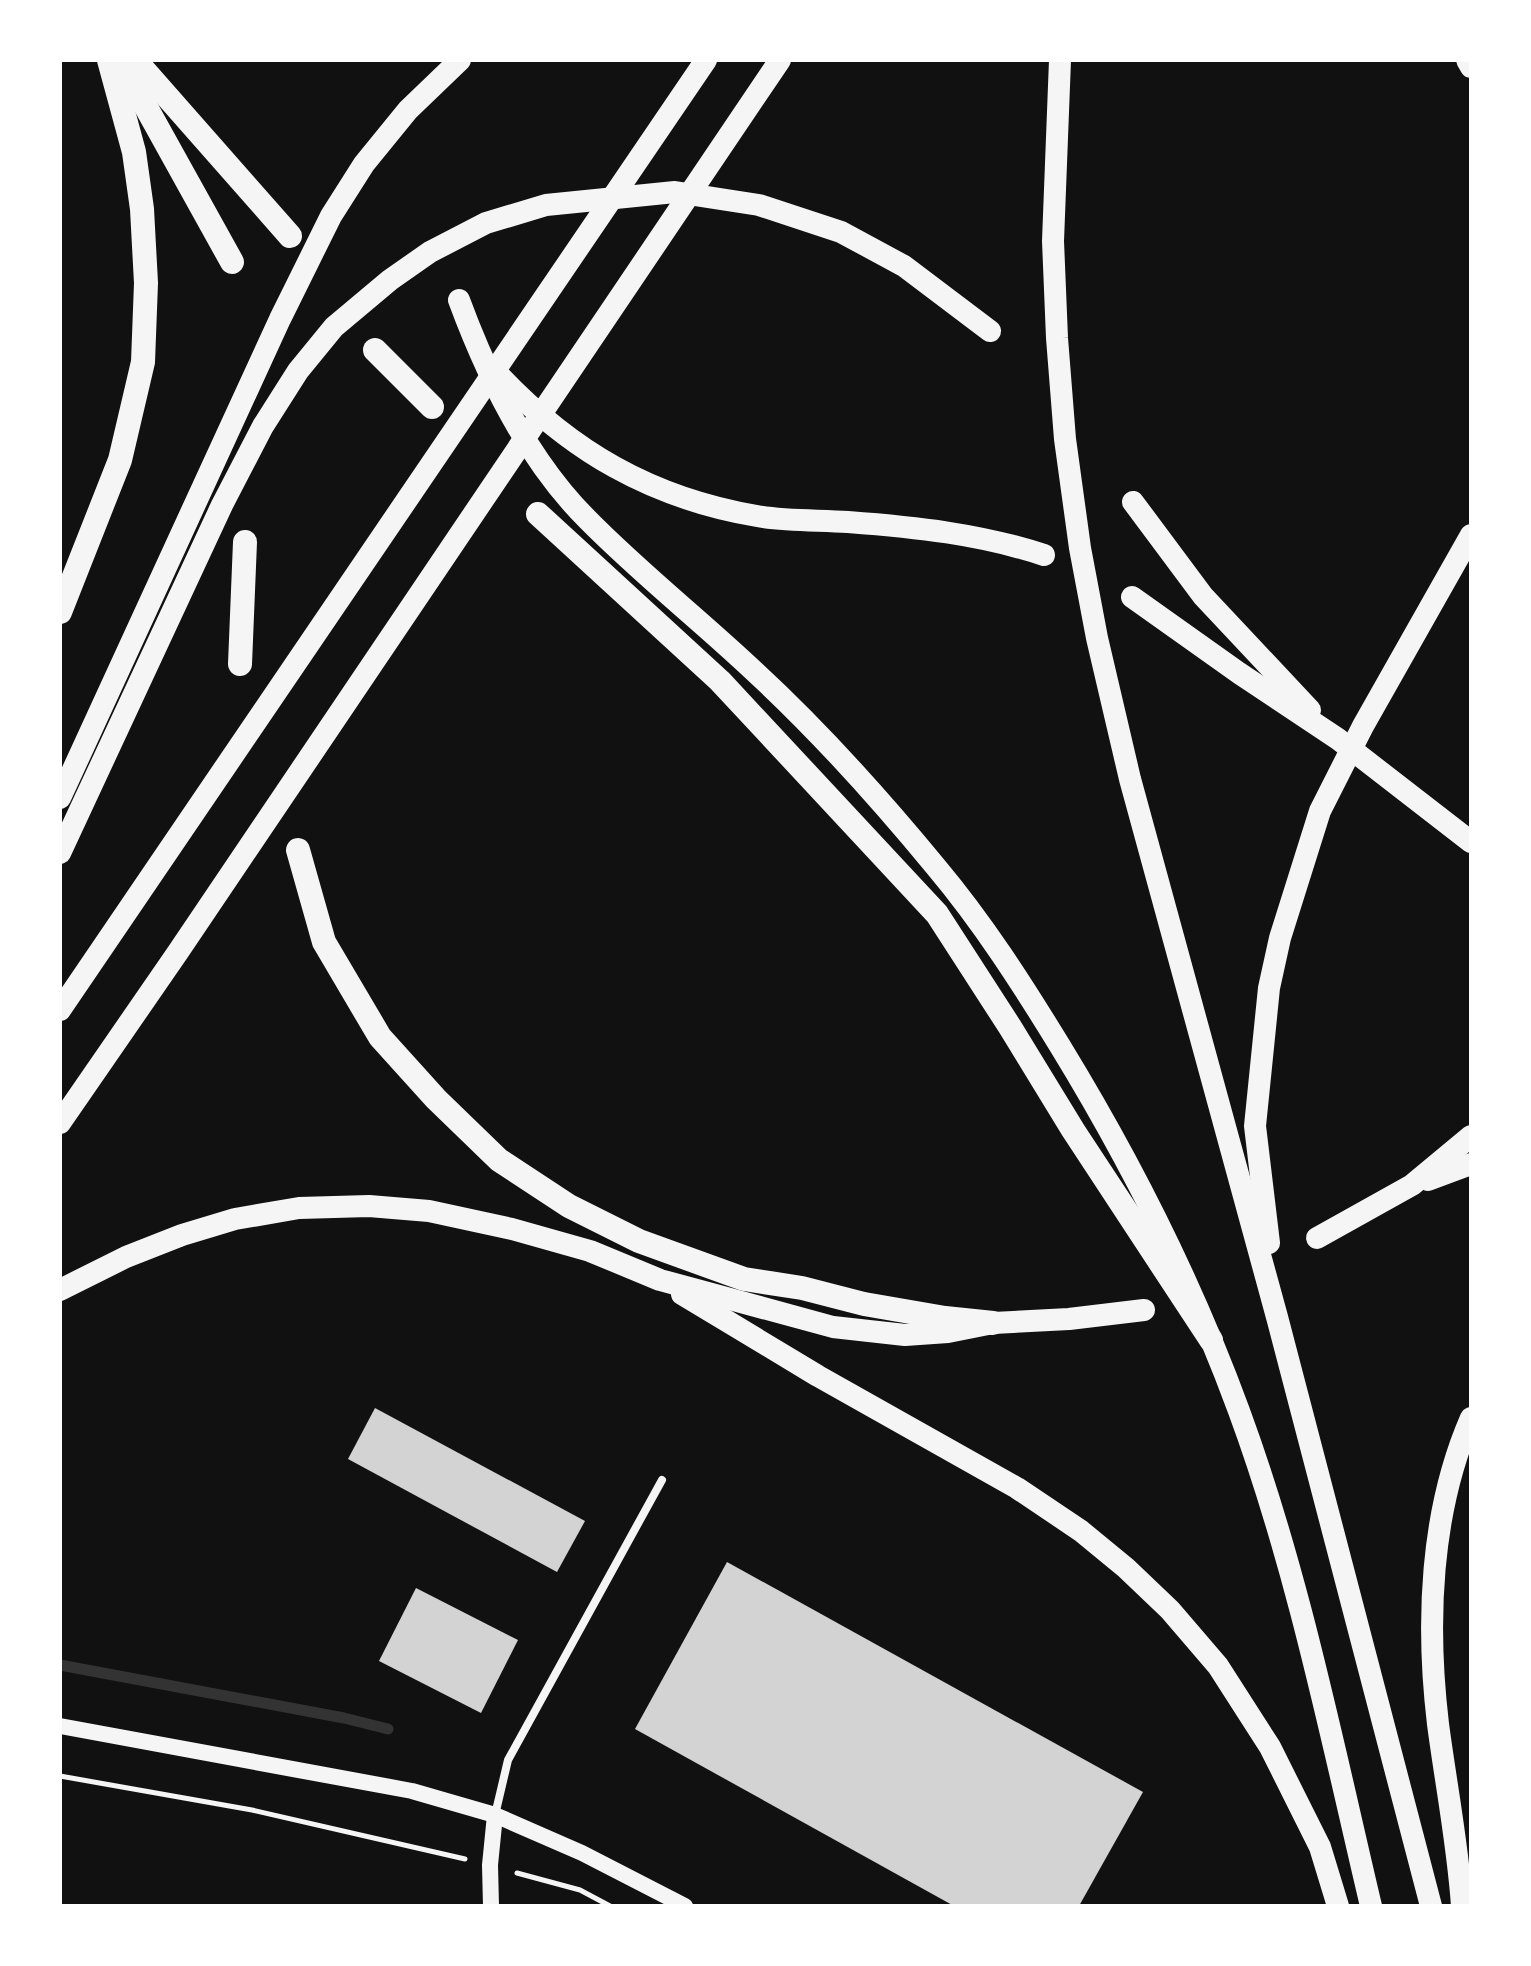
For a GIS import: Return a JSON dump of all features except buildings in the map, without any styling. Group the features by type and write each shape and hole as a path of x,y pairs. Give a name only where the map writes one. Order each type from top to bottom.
{"highway":[{"path":"60,612 120,460 143,362 146,283 142,209 134,152 109,60"},
{"path":"120,60 232,262"},
{"path":"135,60 290,236"},
{"path":"60,798 280,319 331,216 364,164 408,110 460,60"},
{"path":"60,1010 706,60"},
{"path":"60,1123 780,60"},
{"path":"1060,60 1053,241 1057,338 1065,439 1080,548 1097,638 1130,779 1277,1317 1431,1906"},
{"path":"1467,60 1471,67"},
{"path":"60,853 222,505 263,426 298,371 334,327 390,280 430,252 486,223 546,205 675,192 759,205 841,232 904,266 990,331"},
{"path":"459,300 471,334 531,450 584,516 758,674 857,775 939,870 1008,962 1109,1126 1170,1244 1240,1414 1280,1539 1371,1906"},
{"path":"375,350 432,407"},
{"path":"485,360 529,408 591,456 645,484 701,505 760,517 922,529 1000,541 1044,555"},
{"path":"1133,502 1203,596 1338,739"},
{"path":"538,514 720,681 937,914 1073,1130 1211,1340"},
{"path":"1277,1317 1255,1126 1269,988 1280,938 1320,811 1471,535"},
{"path":"240,664 245,542"},
{"path":"1132,597 1338,739 1471,842"},
{"path":"298,850 324,942 380,1037 436,1099 499,1160 583,1213 639,1241 744,1279 802,1288 864,1304 993,1323"},
{"path":"1412,1185 1471,1136"},
{"path":"1317,1238 1412,1185 1471,1164"},
{"path":"60,1290 126,1257 235,1219 299,1208 369,1206 429,1211 512,1229 590,1251 660,1280 833,1327 905,1335 948,1332 993,1323 1069,1319 1144,1310"},
{"path":"660,1280 818,1376 1017,1488 1081,1531 1126,1568 1170,1610 1218,1666 1270,1747 1320,1847 1338,1906"},
{"path":"1462,1906 1438,1720 1432,1621 1441,1514 1459,1446 1471,1418"}],"main road":[{"path":"60,1726 412,1791 495,1815 582,1853 685,1906"},
{"path":"491,1906 490,1865 495,1815"}],"street":[{"path":"495,1815 508,1760 662,1480"}],"path":[{"path":"60,1776 252,1810 420,1846 580,1890 610,1906"}],"waterway":[{"path":"60,1665 388,1729"}]}
